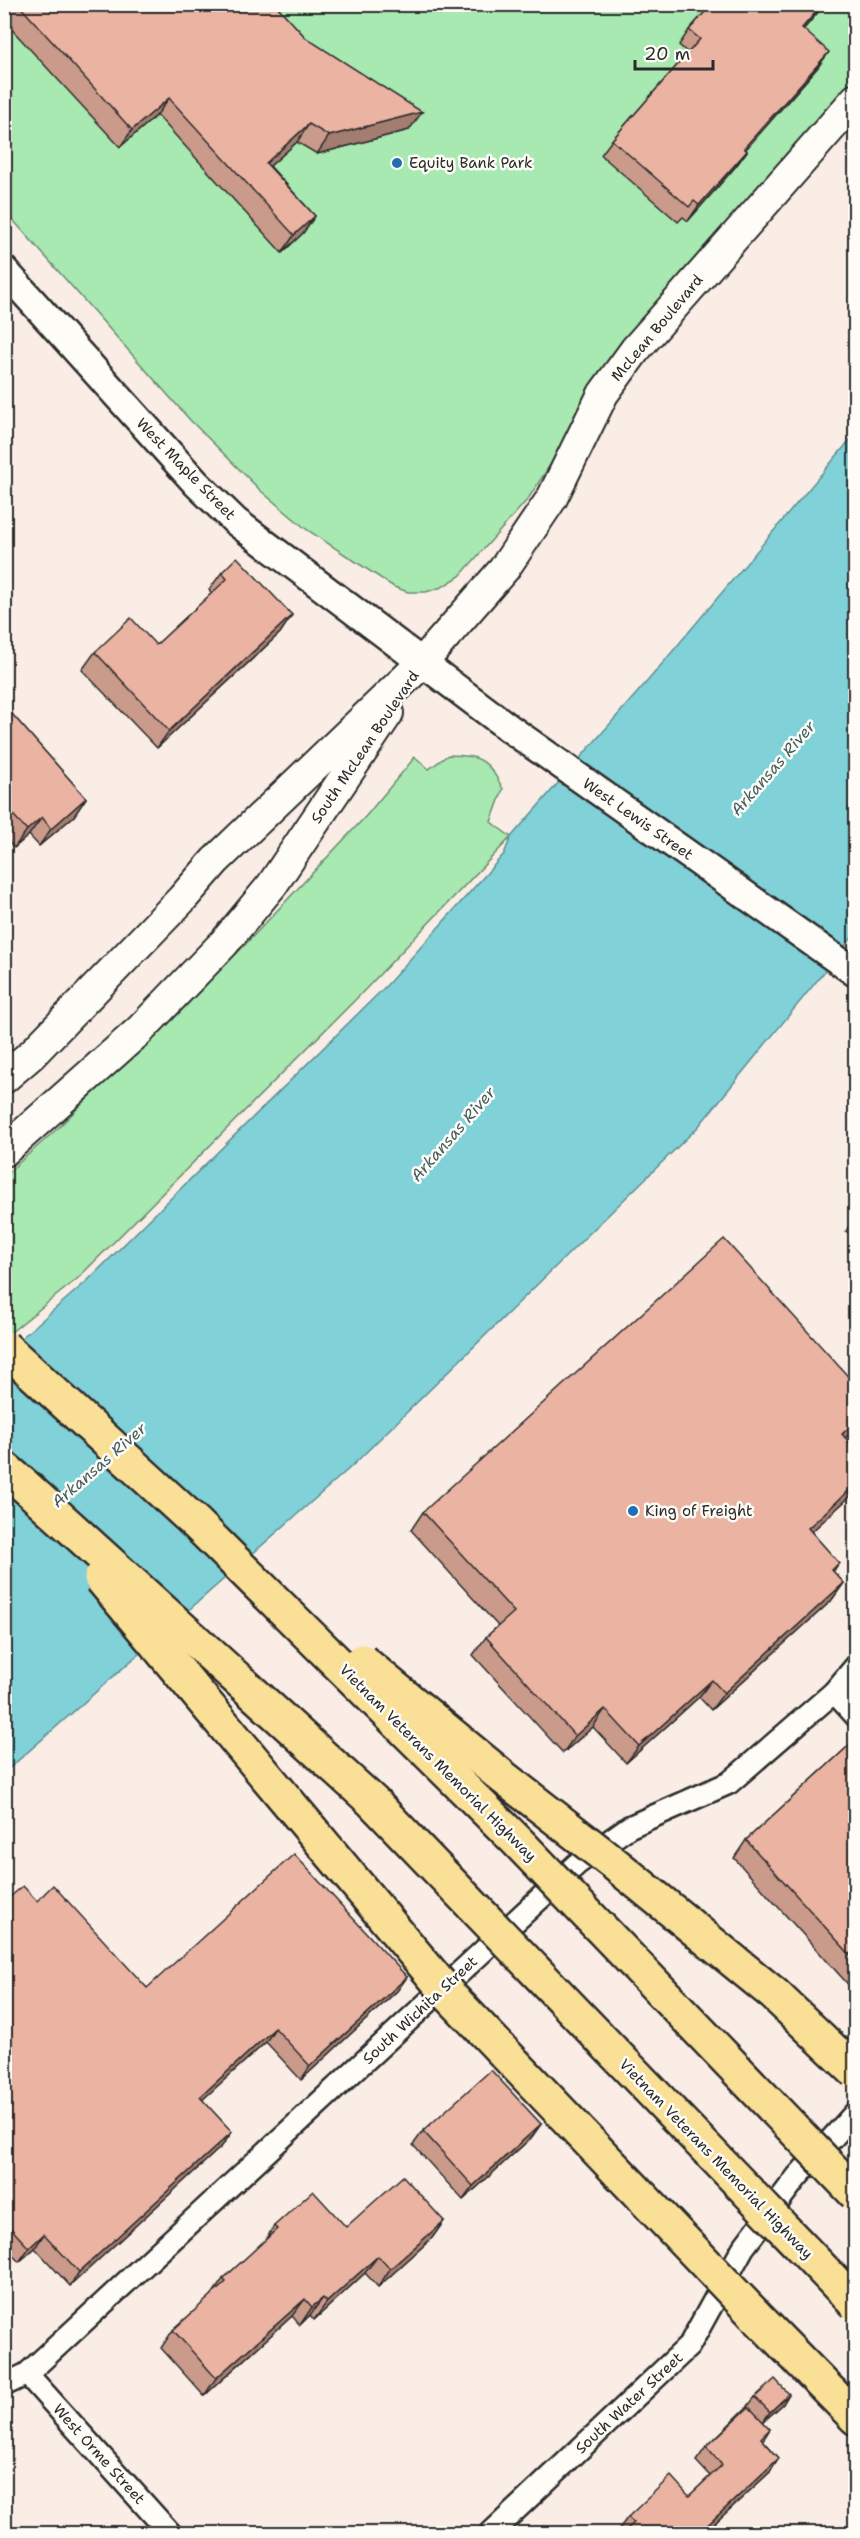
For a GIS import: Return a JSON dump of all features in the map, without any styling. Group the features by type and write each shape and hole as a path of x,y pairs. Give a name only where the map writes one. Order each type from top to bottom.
{"highway":[{"name":"Vietnam Veterans Memorial Highway","path":"4,1347 197,1524 517,1841 855,2194"},
{"name":"Vietnam Veterans Memorial Highway","path":"15,1477 372,1801 855,2304"},
{"path":"15,1477 450,1996 855,2418"},
{"path":"197,1524 504,1778 616,1865 774,1994 855,2072"}],"main road":[{"name":"McLean Boulevard","path":"422,664 504,569 529,535 552,498 603,394 635,350 855,99"},
{"name":"South McLean Boulevard","path":"4,1078 32,1054 182,899 215,861 422,664"},
{"name":"South McLean Boulevard","path":"4,1152 140,1030 224,943 272,885 422,664"}],"street":[{"name":"West Maple Street","path":"4,270 196,483 235,522 422,664"},
{"name":"West Lewis Street","path":"422,664 855,973"},
{"name":"South Wichita Street","path":"4,2385 27,2374 577,1864 628,1827 729,1783 834,1692 855,1666"},
{"path":"834,1692 855,1716"},
{"name":"South Water Street","path":"490,2534 689,2346 743,2248 797,2177 855,2112"},
{"name":"West Orme Street","path":"27,2374 171,2534"}],"green space":[{"path":"4,5 855,5 855,76 781,165 556,456 528,499 460,576 442,587 426,592 408,592 394,587 306,529 261,491 190,420 5,211"},
{"path":"448,755 476,758 488,765 503,789 491,822 511,837 359,996 77,1279 5,1337 4,1176 58,1128 242,948 366,816 415,757 429,769"}],"water":[{"name":"Arkansas River","path":"855,434 855,934 698,1127 352,1466 5,1772 4,1353 87,1281 386,986 504,854 511,837 651,677"}],"building":[{"name":"Equity Bank Park","path":"18,4 275,4 306,38 422,112 329,136 309,124 266,163 315,216 294,235 169,98 132,130"},
{"path":"712,4 823,4 802,28 829,52 744,148 747,151 699,205 694,201 689,207 612,140 700,39 689,30"},
{"path":"237,557 292,615 169,731 95,652 131,618 156,645 227,579 222,572"},
{"path":"4,705 86,798 51,829 42,817 27,830 4,805"},
{"name":"King of Freight","path":"724,1239 855,1384 855,1422 842,1434 855,1449 855,1485 808,1528 839,1563 832,1570 844,1583 724,1693 712,1680 639,1746 605,1709 575,1736 486,1637 514,1612 423,1512"},
{"path":"855,1740 855,1960 746,1840"},
{"path":"294,1854 407,1977 310,2066 275,2028 200,2097 232,2132 79,2272 44,2234 29,2248 4,2221 4,1902 23,1886 37,1901 53,1885 147,1988"},
{"path":"491,2070 541,2124 473,2186 423,2131"},
{"path":"403,2176 444,2221 390,2269 378,2256 327,2302 323,2298 312,2307 305,2299 216,2378 173,2330 226,2282 223,2279 277,2229 274,2226 313,2191 346,2227"},
{"path":"775,2379 789,2394 770,2412 755,2397"},
{"path":"749,2407 770,2429 761,2438 779,2458 698,2534 621,2534 634,2523 628,2517 671,2476 689,2496 722,2465 706,2447"}],"place":[{"name":"Equity Bank Park","path":"397,163"},
{"name":"King of Freight","path":"633,1511"}]}
